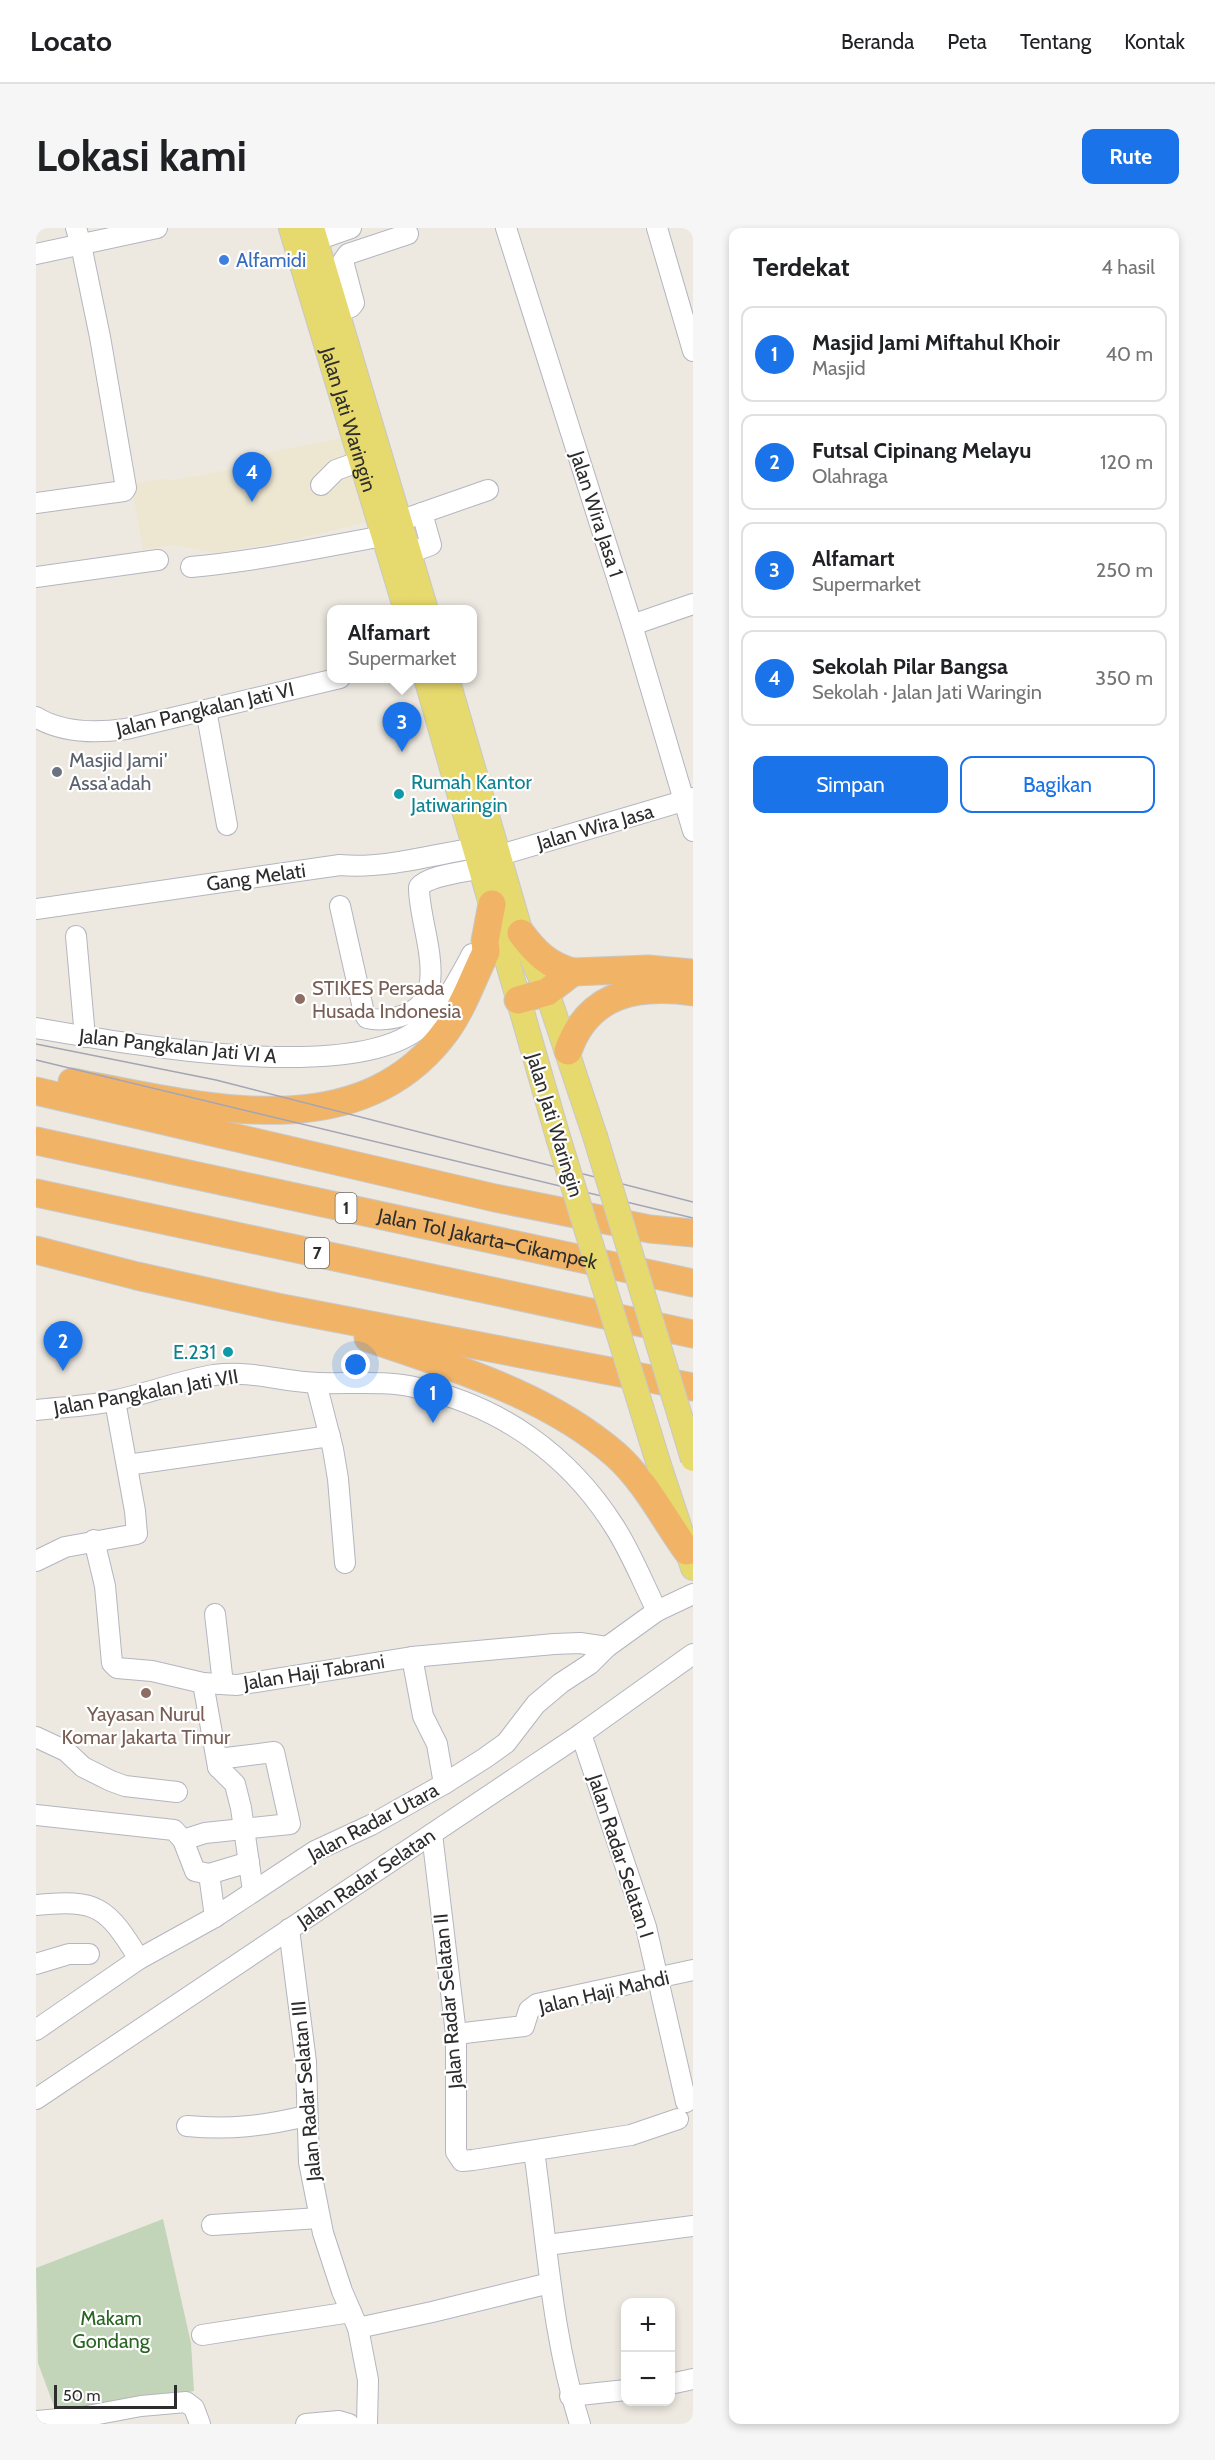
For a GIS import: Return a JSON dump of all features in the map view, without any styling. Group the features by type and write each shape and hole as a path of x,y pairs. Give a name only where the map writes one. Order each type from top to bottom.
{"highway":[{"path":"36,1076 156,1098 232,1108 281,1110 336,1105 368,1094 392,1080 427,1053 447,1030 486,952 485,941 492,904"},
{"path":"521,933 543,958 553,965 573,972 648,969 693,973"},
{"path":"518,1000 547,992 573,972"},
{"path":"568,1051 582,1023 595,1008 612,998 647,990 693,992"},
{"path":"36,1091 517,1203 650,1229 693,1233"},
{"path":"169,1123 232,1108"},
{"name":"Jalan Tol Jakarta–Cikampek","path":"36,1141 693,1283"},
{"name":"7","path":"36,1193 693,1334"},
{"path":"36,1250 137,1276 277,1307 693,1387"},
{"path":"277,1307 476,1376 545,1406 617,1456 642,1485 690,1560"}],"main road":[{"name":"Jalan Jati Waringin","path":"304,236 337,312 391,529 405,605"},
{"name":"Jalan Jati Waringin","path":"304,236 361,460 391,529 409,553 425,605"},
{"name":"Jalan Jati Waringin","path":"428,683 485,857 547,992 568,1051 693,1459"},
{"name":"Jalan Jati Waringin","path":"448,683 485,857 492,904 518,1000 659,1466 690,1560"}],"street":[{"path":"36,254 78,236 157,228"},
{"path":"304,236 351,228"},
{"name":"Jalan Wira Jasa 1","path":"506,228 689,800 693,831"},
{"path":"657,228 687,313 693,351"},
{"path":"337,312 351,307 354,303 343,261 348,254 408,234"},
{"path":"36,503 123,491 126,488 117,425 78,236"},
{"path":"321,485 336,470 361,460"},
{"path":"191,567 244,562 391,529 422,513 488,490"},
{"path":"409,553 431,545 422,513"},
{"path":"36,577 158,560"},
{"path":"632,626 693,604"},
{"name":"Jalan Pangkalan Jati VI","path":"36,717 55,725 103,732 327,681"},
{"path":"206,710 226,825"},
{"name":"Jalan Wira Jasa","path":"485,857 689,800"},
{"path":"340,906 364,1013 367,1018 374,1020 401,1016 417,1010 427,996 432,972 420,888 424,882 485,857"},
{"name":"Gang Melati","path":"36,909 340,865 353,867 485,857"},
{"path":"76,936 85,1037"},
{"name":"Jalan Pangkalan Jati VI A","path":"36,1028 85,1037 214,1053 292,1058 358,1053 384,1047 416,1031 434,1015 451,993 474,951 485,941"},
{"name":"Jalan Pangkalan Jati VII","path":"36,1410 115,1401 191,1380 236,1373 259,1374 316,1383 417,1387 482,1408 529,1435 566,1465 592,1494 615,1527 657,1611"},
{"path":"316,1383 330,1436 338,1479 345,1563"},
{"path":"36,1562 57,1550 94,1540 137,1534 115,1401"},
{"path":"127,1465 330,1436"},
{"name":"Jalan Haji Tabrani","path":"94,1540 105,1587 114,1666 153,1671 203,1683 237,1685 412,1657 554,1644 580,1643 607,1647"},
{"name":"Jalan Radar Utara","path":"36,2030 139,1959 216,1917 315,1851 371,1824 444,1784 506,1743 536,1704 590,1664 607,1647 657,1611 693,1594"},
{"path":"215,1614 223,1684"},
{"name":"Jalan Radar Selatan","path":"36,2098 581,1734 693,1654"},
{"path":"412,1657 423,1716 437,1744 444,1784"},
{"path":"203,1683 218,1767 235,1784 253,1891"},
{"name":"Jalan Radar Selatan I","path":"581,1734 646,1927 655,1980"},
{"path":"36,1737 66,1751 83,1767 111,1781 125,1786 177,1792"},
{"path":"183,1840 205,1833 290,1824 275,1754 272,1752 226,1758 220,1761 218,1767"},
{"path":"36,1815 167,1828 183,1840 195,1871 209,1874 249,1862"},
{"name":"Jalan Radar Selatan II","path":"432,1834 456,2034 456,2151 462,2161 534,2151"},
{"path":"209,1874 216,1917"},
{"path":"36,1905 62,1903 99,1909 107,1914 139,1959"},
{"name":"Jalan Radar Selatan III","path":"289,1929 306,2062 309,2162 318,2201 319,2218 354,2320 368,2380 367,2424"},
{"path":"36,1964 69,1954 89,1954"},
{"name":"Jalan Haji Mahdi","path":"456,2034 524,2026 529,2010 537,2004 693,1971"},
{"path":"655,1980 672,2072"},
{"path":"580,2424 570,2396 550,2283 534,2151 631,2135 682,2110 655,1980"},
{"path":"187,2126 222,2129 248,2128 306,2116"},
{"path":"212,2225 319,2218"},
{"path":"547,2245 693,2226"},
{"path":"202,2335 432,2312 550,2283"},
{"path":"675,2383 693,2379"},
{"path":"570,2396 621,2391"},
{"path":"36,2421 83,2421 141,2406 186,2402 194,2408 200,2424"},
{"path":"306,2424 339,2421 349,2424"}],"shaded area":[{"path":"352,436 376,520 284,542 213,553 173,545 143,550 131,484 163,479 173,480 255,465 254,455"}],"green space":[{"name":"Makam Gondang","path":"163,2219 191,2343 194,2391 58,2417 38,2363 36,2268"}],"tram line":[{"path":"36,1044 216,1080 693,1202"},
{"path":"36,1060 693,1218"}],"place":[{"name":"Alfamidi","path":"224,260"},
{"name":"Sekolah Pilar Bangsa","path":"252,502"},
{"name":"Alfamart","path":"402,752"},
{"name":"Masjid Jami' Assa'adah","path":"57,772"},
{"name":"Rumah Kantor Jatiwaringin","path":"399,794"},
{"name":"STIKES Persada Husada Indonesia","path":"300,999"},
{"name":"E.231","path":"228,1352"},
{"name":"Futsal Cipinang Melayu","path":"63,1371"},
{"name":"Masjid Jami Miftahul Khoir","path":"433,1423"},
{"name":"Yayasan Nurul Komar Jakarta Timur","path":"146,1693"}]}
